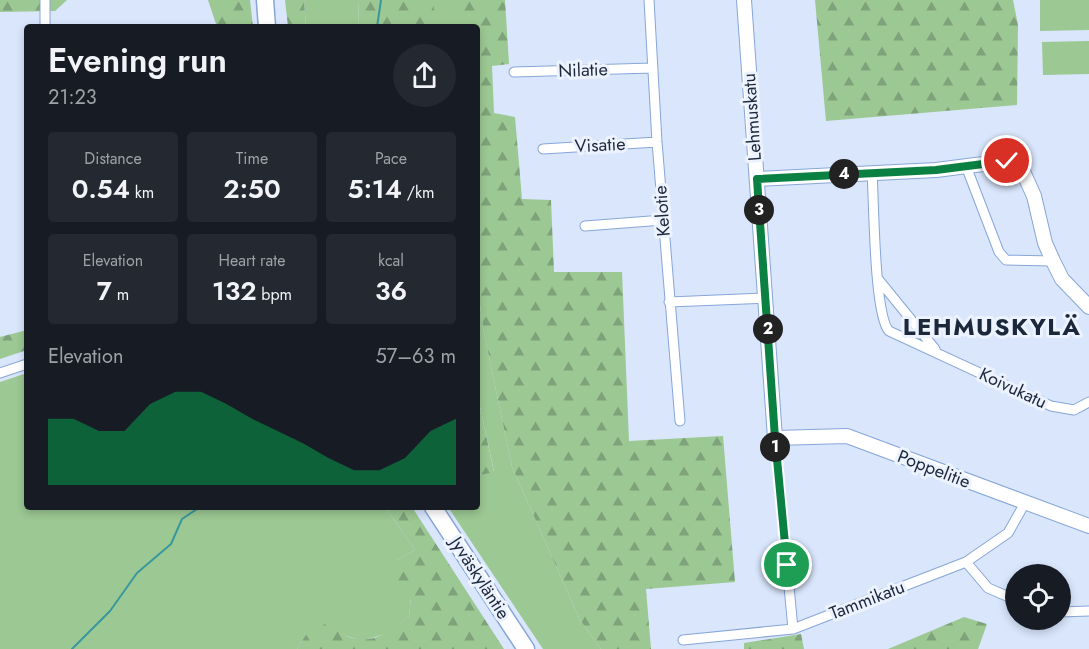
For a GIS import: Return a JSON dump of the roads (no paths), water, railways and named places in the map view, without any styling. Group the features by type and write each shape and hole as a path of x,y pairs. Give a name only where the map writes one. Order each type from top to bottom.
{"highway":[{"path":"265,0 267,24"},
{"name":"Jyväskyläntie","path":"435,510 526,649"}],"street":[{"path":"45,0 45,24"},
{"name":"Kelotie","path":"649,0 657,142 680,421"},
{"name":"Lehmuskatu","path":"744,0 767,298 775,438 793,629"},
{"name":"Nilatie","path":"514,72 652,69"},
{"name":"Visatie","path":"543,149 657,142"},
{"path":"757,179 966,166 1007,161 1020,165 1034,196 1045,243 1053,261 1062,279 1089,307"},
{"path":"966,166 999,252 1006,260 1053,261"},
{"name":"Koivukatu","path":"873,172 878,279 883,325 889,331 1058,408 1074,410 1089,402"},
{"path":"585,226 663,220"},
{"name":"Koivukatu","path":"878,279 938,352"},
{"path":"669,302 767,298"},
{"path":"0,373 24,365"},
{"name":"Poppelitie","path":"775,438 847,436 1089,526"},
{"name":"Tammikatu","path":"683,640 793,629 966,562 1008,533 1024,503"},
{"path":"966,562 987,588 1005,595"},
{"path":"1071,612 1089,611"}],"waterway":[{"path":"377,24 381,0"},
{"path":"72,649 110,611 137,573 171,544 182,519 196,510"}],"district":[{"name":"LEHMUSKYLÄ","path":"992,327"}]}
